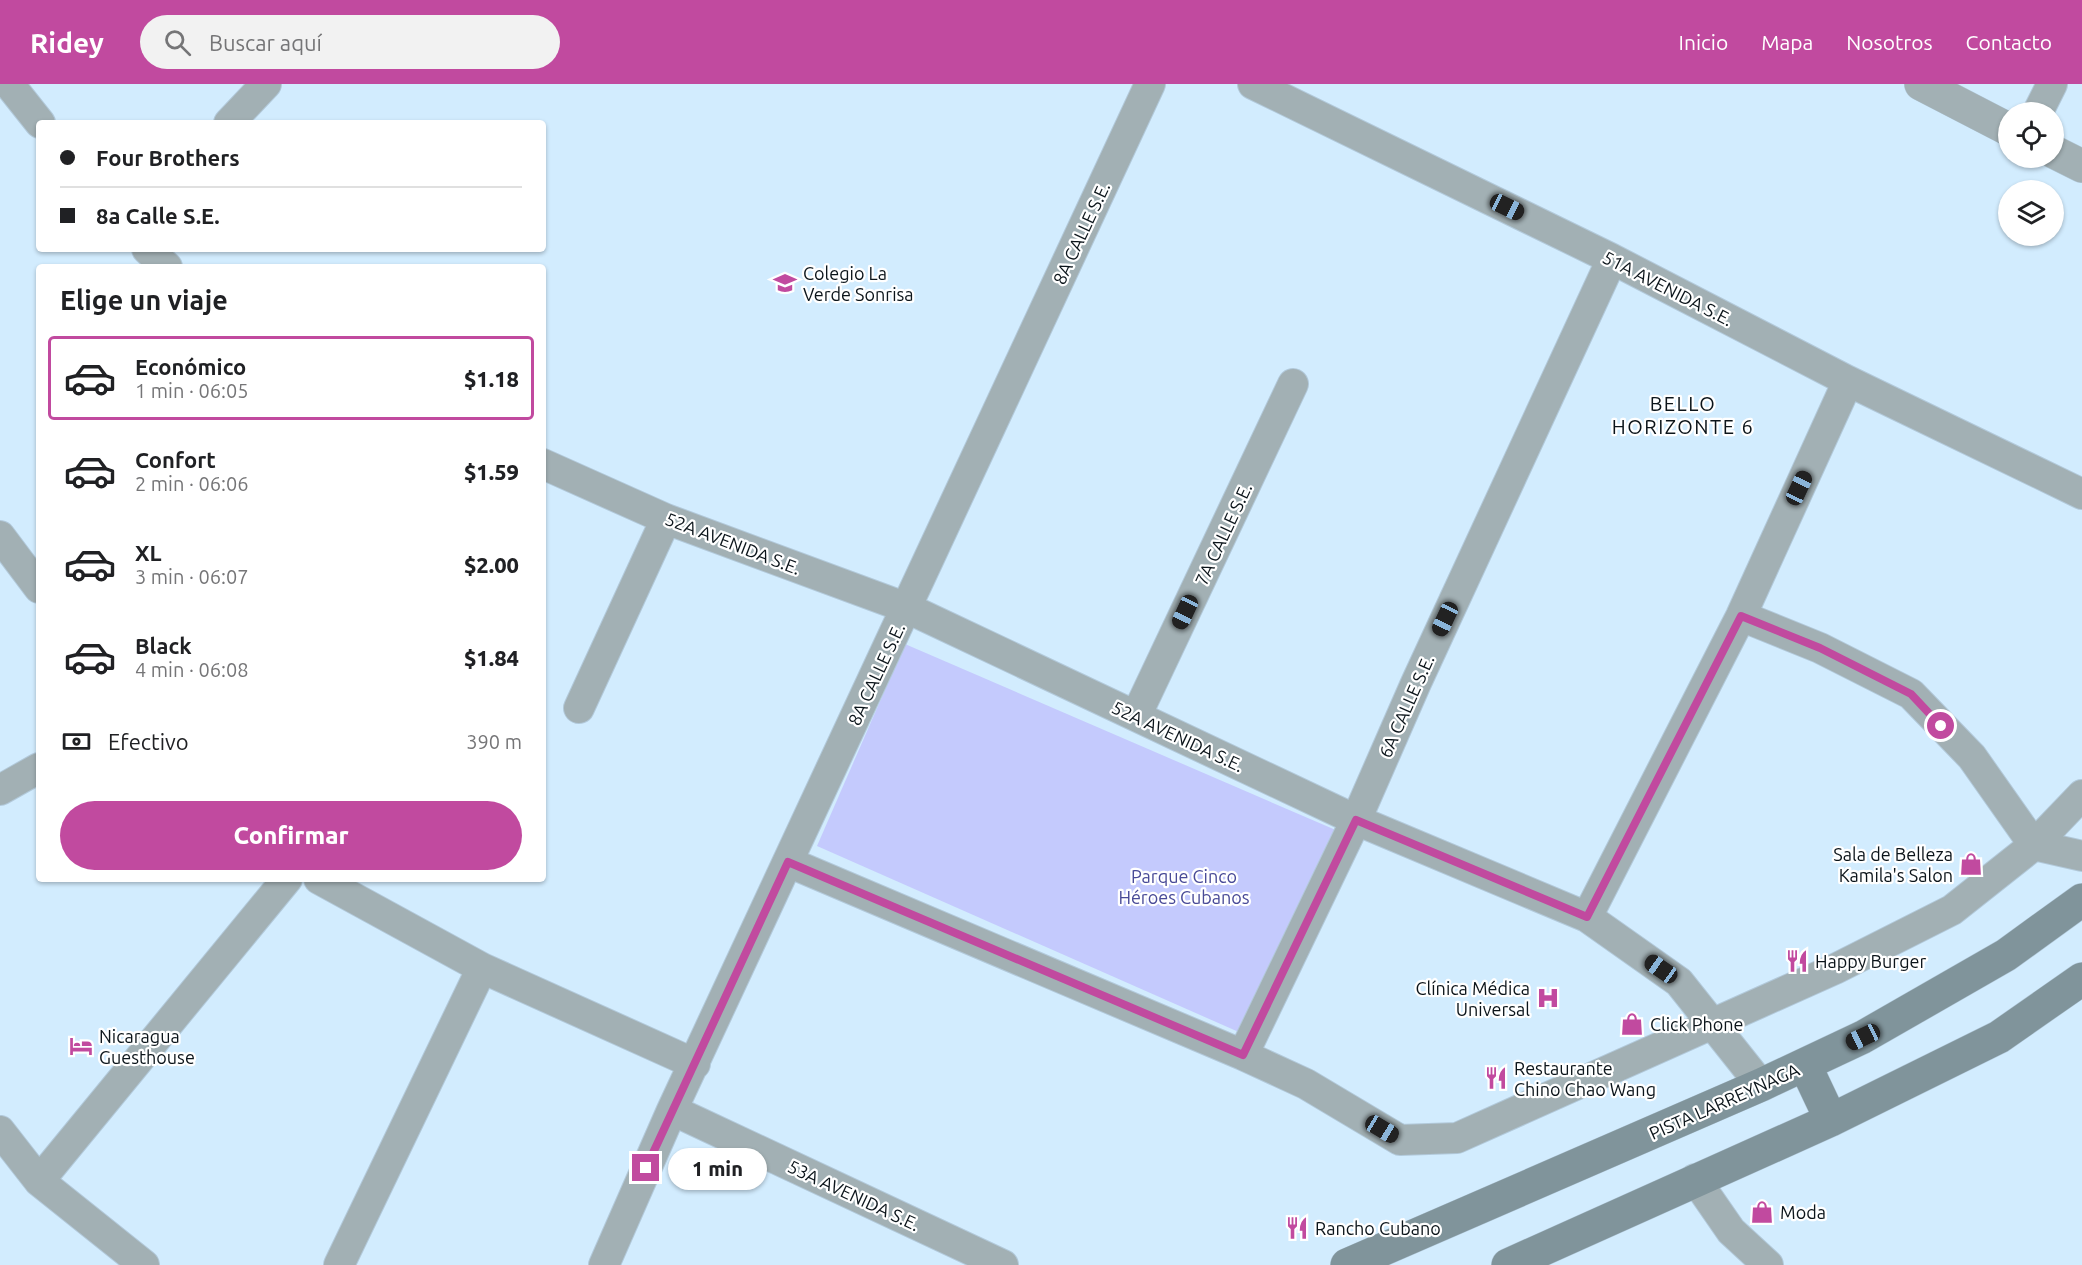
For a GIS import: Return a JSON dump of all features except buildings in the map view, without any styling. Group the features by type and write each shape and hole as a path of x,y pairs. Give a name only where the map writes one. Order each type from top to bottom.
{"main road":[{"name":"PISTA LARREYNAGA","path":"1347,1265 1761,1085 1863,1037 2006,956 2082,900"},
{"path":"1508,1265 1695,1179 1831,1120 1999,1037 2082,979"},
{"path":"1805,1065 1831,1120"}],"street":[{"path":"9,84 38,120"},
{"path":"232,120 266,84"},
{"name":"8A CALLE S.E.","path":"604,1265 672,1110 1150,84"},
{"name":"51A AVENIDA S.E.","path":"1253,84 1612,259 1848,381 2082,494"},
{"path":"1921,84 1998,124"},
{"path":"2043,102 2052,84"},
{"path":"2064,157 2082,166"},
{"path":"150,252 164,264"},
{"name":"6A CALLE S.E.","path":"1243,1055 1356,820 1416,683 1612,259"},
{"path":"1587,917 1741,616 1848,381"},
{"name":"7A CALLE S.E.","path":"1136,716 1293,384"},
{"name":"52A AVENIDA S.E.","path":"546,465 666,519 907,608 1356,820 1587,917 1679,982 1761,1085"},
{"path":"579,708 666,519"},
{"path":"0,536 36,584"},
{"path":"1741,616 1820,648 1911,694 1972,758 2034,845 2082,856"},
{"path":"0,790 36,770"},
{"path":"788,862 1243,1055 1306,1084 1400,1140 1457,1138 1835,969 1952,910 2034,845 2082,795"},
{"path":"39,1181 285,882"},
{"path":"324,882 482,968 695,1064"},
{"path":"339,1265 482,968"},
{"name":"53A AVENIDA S.E.","path":"672,1110 1003,1265"},
{"path":"0,1131 39,1181 144,1265"},
{"path":"1695,1179 1731,1231 1768,1265"}],"green space":[{"name":"Parque Cinco Héroes Cubanos","path":"905,644 1338,831 1241,1033 817,846"}],"place":[{"name":"Colegio La Verde Sonrisa","path":"785,283"},
{"name":"Sala de Belleza Kamila's Salon","path":"1971,864"},
{"name":"Happy Burger","path":"1797,961"},
{"name":"Clínica Médica Universal","path":"1548,998"},
{"name":"Click Phone","path":"1632,1024"},
{"name":"Nicaragua Guesthouse","path":"81,1046"},
{"name":"Restaurante Chino Chao Wang","path":"1496,1078"},
{"name":"Moda","path":"1762,1212"},
{"name":"Rancho Cubano","path":"1297,1228"}],"district":[{"name":"BELLO HORIZONTE 6","path":"1683,414"}],"route":[{"path":"646,1168 788,862 1243,1055 1356,820 1587,917 1741,616 1820,648 1911,694 1941,726"}]}
